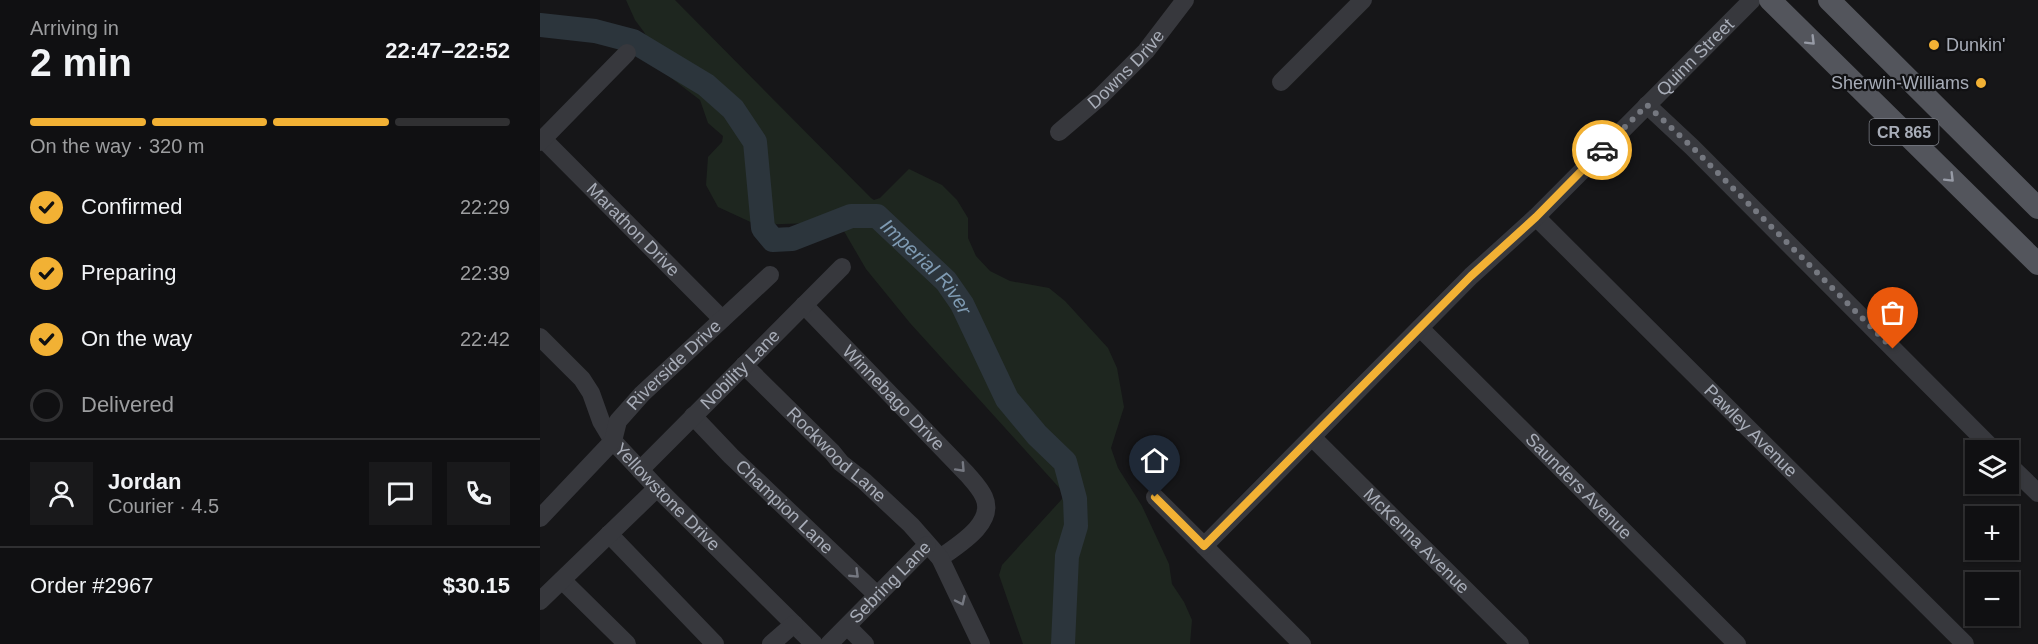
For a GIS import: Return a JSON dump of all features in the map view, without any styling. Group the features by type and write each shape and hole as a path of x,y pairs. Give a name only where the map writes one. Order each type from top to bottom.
{"main road":[{"name":"CR 865","path":"1770,0 2038,264"},
{"name":"CR 865","path":"1829,0 2038,208"}],"street":[{"name":"Downs Drive","path":"1059,132 1100,97 1146,51 1185,0"},
{"path":"1281,82 1363,0"},
{"name":"Quinn Street","path":"1204,546 1471,276 1536,217 1752,0"},
{"path":"542,141 627,53"},
{"path":"1647,105 1692,147 1984,440"},
{"name":"Marathon Drive","path":"542,141 722,319"},
{"name":"Pawley Avenue","path":"1536,217 1965,644"},
{"name":"Nobility Lane","path":"640,470 842,267"},
{"name":"Riverside Drive","path":"540,518 614,441 618,421 630,407 770,275"},
{"name":"Winnebago Drive","path":"804,305 967,474 981,492"},
{"name":"Saunders Avenue","path":"1420,328 1737,644"},
{"name":"Yellowstone Drive","path":"540,337 591,393 601,421 614,441 657,488 814,644"},
{"name":"Rockwood Lane","path":"744,365 841,463 912,525 934,551"},
{"name":"Champion Lane","path":"693,416 731,456 877,595"},
{"name":"McKenna Avenue","path":"1313,438 1520,644"},
{"path":"2019,475 2038,493"},
{"path":"540,601 657,488"},
{"name":"Sebring Lane","path":"829,644 877,595 934,551 979,526 986,514 985,499 981,492"},
{"path":"1155,497 1302,644"},
{"path":"609,534 715,644"},
{"path":"934,551 981,644"},
{"path":"561,580 627,644"},
{"path":"779,641 794,624"},
{"path":"848,627 865,644"}],"shaded area":[{"path":"626,0 675,0 874,200 880,198 909,169 942,185 957,200 968,218 968,238 976,256 990,271 1010,281 1049,288 1065,301 1108,348 1117,368 1124,407 1111,448 1118,468 1142,506 1169,564 1172,584 1192,620 1190,644 1023,644 999,575 1002,565 1062,499 1063,492 910,323 866,269 841,226 811,223 757,225 718,207 706,185 708,157 722,142 723,136 708,123 700,100 666,74"}],"waterway":[{"name":"Imperial River","path":"540,25 595,31 633,41 706,85 733,109 755,142 763,228 773,240 792,239 851,216 877,216 946,281 962,304 1007,399 1037,435 1065,462 1075,499 1076,526 1067,556 1063,644"}],"way so far":[{"path":"1602,150 1647,105 1692,147 1893,349"}],"place":[{"name":"Dunkin'","path":"1934,45"},
{"name":"Sherwin-Williams","path":"1981,83"}],"route":[{"path":"1155,497 1204,546 1471,276 1536,217 1602,150"}]}
